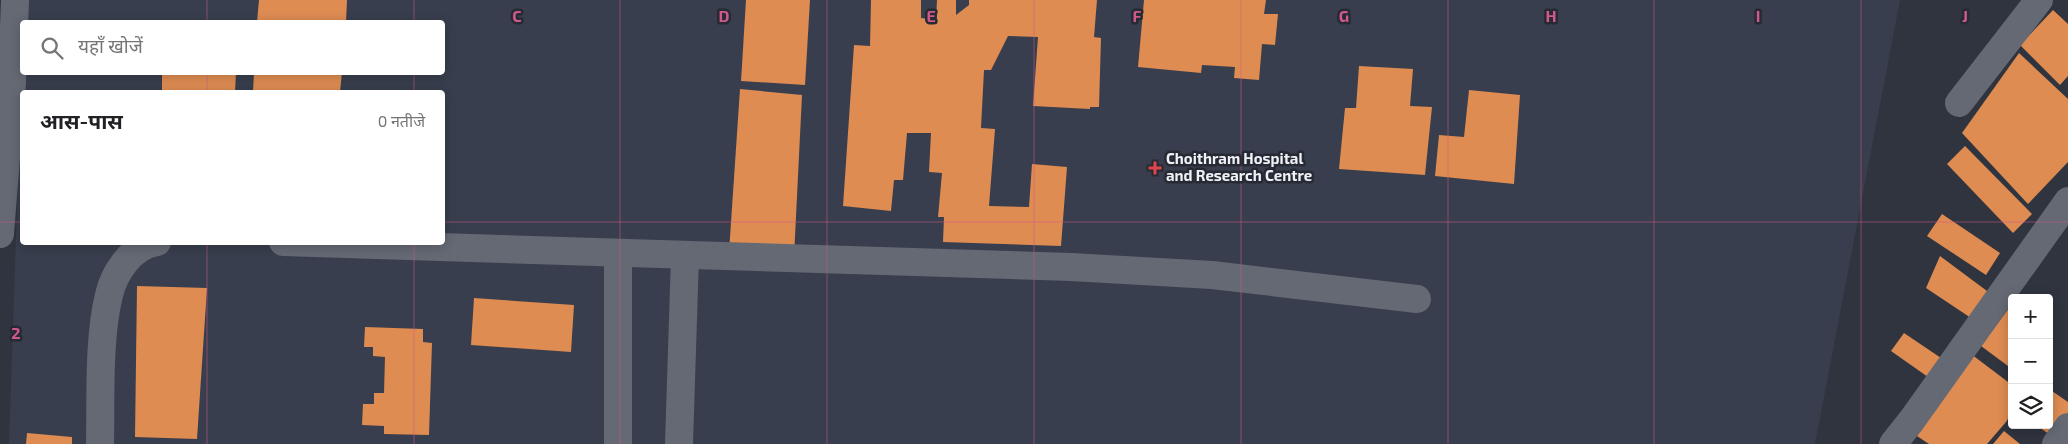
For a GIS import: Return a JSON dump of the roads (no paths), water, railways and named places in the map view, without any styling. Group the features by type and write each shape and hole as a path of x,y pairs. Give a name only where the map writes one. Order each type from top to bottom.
{"street":[{"path":"0,234 6,81 15,0"},
{"path":"1959,104 2039,0"},
{"path":"1893,444 2068,201"},
{"path":"100,444 103,340 109,294 126,258 146,245"},
{"path":"366,245 1062,266 1193,274 1416,298"},
{"path":"618,254 618,444"},
{"path":"679,444 685,256"},
{"path":"2056,444 2068,427"}],"place":[{"name":"Choithram Hospital and Research Centre","path":"1155,168"}]}
